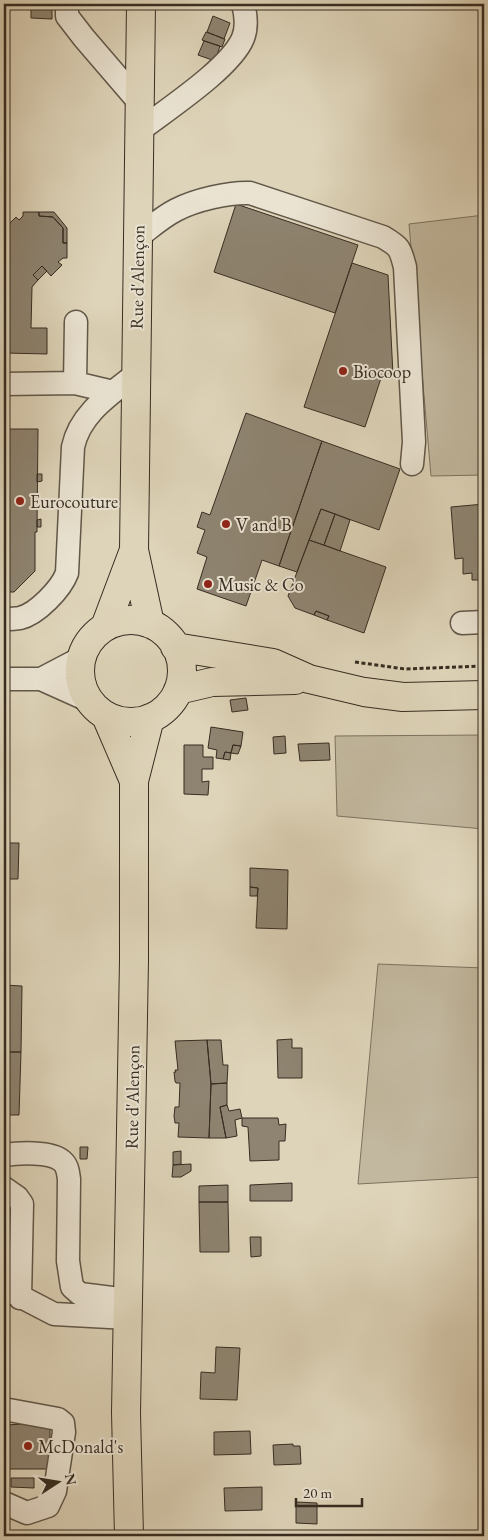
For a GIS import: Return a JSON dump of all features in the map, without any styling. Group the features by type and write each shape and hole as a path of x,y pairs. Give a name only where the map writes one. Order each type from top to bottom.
{"main road":[{"name":"Rue d'Alençon","path":"141,4 134,550 150,624"},
{"name":"Rue d'Alençon","path":"105,627 134,550"},
{"path":"135,620 150,624 165,634 175,647 181,668 178,690 162,712 134,723 121,721 98,708 84,692 80,677 80,662 85,648 94,636 105,627 118,622 135,620"},
{"path":"175,647 273,663 309,680 364,692 403,697 484,695"},
{"path":"178,690 212,682 309,680"},
{"name":"Rue d'Alençon","path":"98,708 134,781"},
{"name":"Rue d'Alençon","path":"129,1536 126,1413 134,960 134,781 150,718"},
{"name":"Rue d'Alençon","path":"112,1536 126,1413"}],"street":[{"path":"139,131 232,57 244,37 246,16 244,4"},
{"path":"76,6 67,16 139,102"},
{"path":"138,237 176,210 210,198 238,192 250,193 382,236 393,243 401,250 405,267 414,442 412,464"},
{"path":"75,383 76,322"},
{"path":"4,619 20,618 31,613 63,583 67,573 73,447 76,433 93,408 136,374"},
{"path":"4,384 75,383 113,392"},
{"path":"462,623 484,622"},
{"path":"42,679 82,657"},
{"path":"4,679 42,679 98,708"},
{"path":"4,1155 13,1153 53,1156 62,1161 68,1168 68,1261 72,1287 80,1294 128,1309"},
{"path":"4,1188 17,1197 22,1204 12,1293 54,1314 128,1309"},
{"path":"4,1503 27,1513 48,1506 55,1491 64,1432 63,1423 58,1419 9,1410"}],"shaded area":[{"path":"484,215 484,475 431,476 409,224"},
{"path":"484,735 484,829 337,816 335,736"},
{"path":"378,964 484,968 484,1177 358,1184"}],"building":[{"path":"31,4 52,4 52,19 31,18"},
{"path":"74,4 95,4 95,9 74,8"},
{"path":"213,16 230,23 224,39 207,32"},
{"path":"206,32 225,39 222,47 202,40"},
{"path":"204,41 220,46 215,61 198,55"},
{"path":"236,204 358,245 335,313 214,272"},
{"path":"23,212 39,212 39,216 53,217 63,228 63,243 67,243 67,258 63,258 58,262 62,265 51,276 42,266 33,275 38,280 32,287 31,328 47,328 47,354 4,353 4,229 16,217 19,220 23,216"},
{"path":"39,212 54,212 67,228 67,243 63,243 63,228 53,217 39,216"},
{"path":"352,263 388,275 393,375 383,372 365,427 304,407"},
{"path":"42,266 47,271 38,280 33,275"},
{"path":"246,413 322,441 279,566 262,560 246,606 197,589 207,557 197,553 205,530 197,527 202,512 210,515"},
{"name":"Eurocouture","path":"4,429 38,429 35,571 14,592 4,592"},
{"path":"322,441 400,469 379,530 321,509 297,572 279,566"},
{"path":"37,474 42,474 42,481 37,482"},
{"path":"484,504 484,580 472,580 472,573 463,574 463,558 455,559 451,507"},
{"path":"321,509 335,514 324,545 309,540"},
{"path":"335,514 350,520 340,551 324,545"},
{"path":"41,519 41,527 37,527 37,520"},
{"path":"309,540 386,567 364,633 327,620 329,616 316,611 314,615 295,608 288,596"},
{"path":"316,611 329,616 327,620 314,615"},
{"path":"246,698 248,710 232,712 230,700"},
{"path":"211,727 243,732 241,746 233,745 231,753 225,752 223,759 216,758 217,750 208,748"},
{"path":"285,736 286,753 274,754 273,737"},
{"path":"329,743 330,760 300,761 298,744"},
{"path":"184,745 203,745 203,757 213,757 213,769 202,769 202,782 209,781 208,795 184,794"},
{"path":"233,745 241,746 238,754 231,753"},
{"path":"225,752 231,753 230,760 223,759"},
{"path":"4,843 19,843 18,879 4,879"},
{"path":"250,868 288,870 287,929 256,928 258,888 250,887"},
{"path":"250,887 258,888 257,896 250,896"},
{"path":"4,985 22,986 21,1052 4,1052"},
{"path":"292,1039 292,1048 302,1048 302,1078 278,1078 277,1040"},
{"path":"207,1040 211,1084 209,1138 178,1137 179,1123 175,1123 174,1116 175,1107 179,1107 180,1083 175,1081 174,1072 178,1070 175,1041"},
{"path":"207,1040 221,1040 223,1065 228,1065 227,1083 211,1084"},
{"path":"4,1052 21,1052 19,1115 4,1115"},
{"path":"227,1083 227,1105 220,1107 226,1138 209,1138 211,1084"},
{"path":"227,1105 229,1111 240,1109 242,1118 235,1120 237,1136 226,1138 220,1107"},
{"path":"242,1118 278,1118 279,1125 286,1124 285,1141 279,1141 279,1160 250,1161 248,1127 242,1126"},
{"path":"80,1147 88,1147 87,1159 80,1159"},
{"path":"181,1151 181,1164 173,1165 173,1152"},
{"path":"191,1164 191,1171 181,1177 172,1177 173,1165"},
{"path":"292,1183 292,1201 250,1201 250,1185"},
{"path":"228,1185 228,1202 199,1202 199,1186"},
{"path":"12,1201 10,1277 4,1277 4,1202"},
{"path":"199,1202 228,1202 229,1252 200,1252"},
{"path":"250,1237 261,1237 261,1256 251,1257"},
{"path":"216,1347 240,1348 237,1400 200,1399 201,1372 215,1373"},
{"name":"McDonald's","path":"4,1425 50,1426 50,1439 53,1439 51,1461 48,1461 48,1469 4,1469"},
{"path":"250,1431 251,1454 214,1455 214,1432"},
{"path":"293,1444 293,1446 300,1446 301,1464 274,1465 273,1445"},
{"path":"11,1478 34,1478 34,1488 11,1487"},
{"path":"262,1487 262,1510 225,1511 224,1488"},
{"path":"296,1502 317,1503 317,1524 296,1523"}],"tunnel":[{"path":"85,4 85,9"}],"place":[{"name":"Biocoop","path":"343,371"},
{"name":"Eurocouture","path":"20,501"},
{"name":"V and B","path":"226,524"},
{"name":"Music & Co","path":"208,584"},
{"name":"McDonald's","path":"28,1446"}]}
